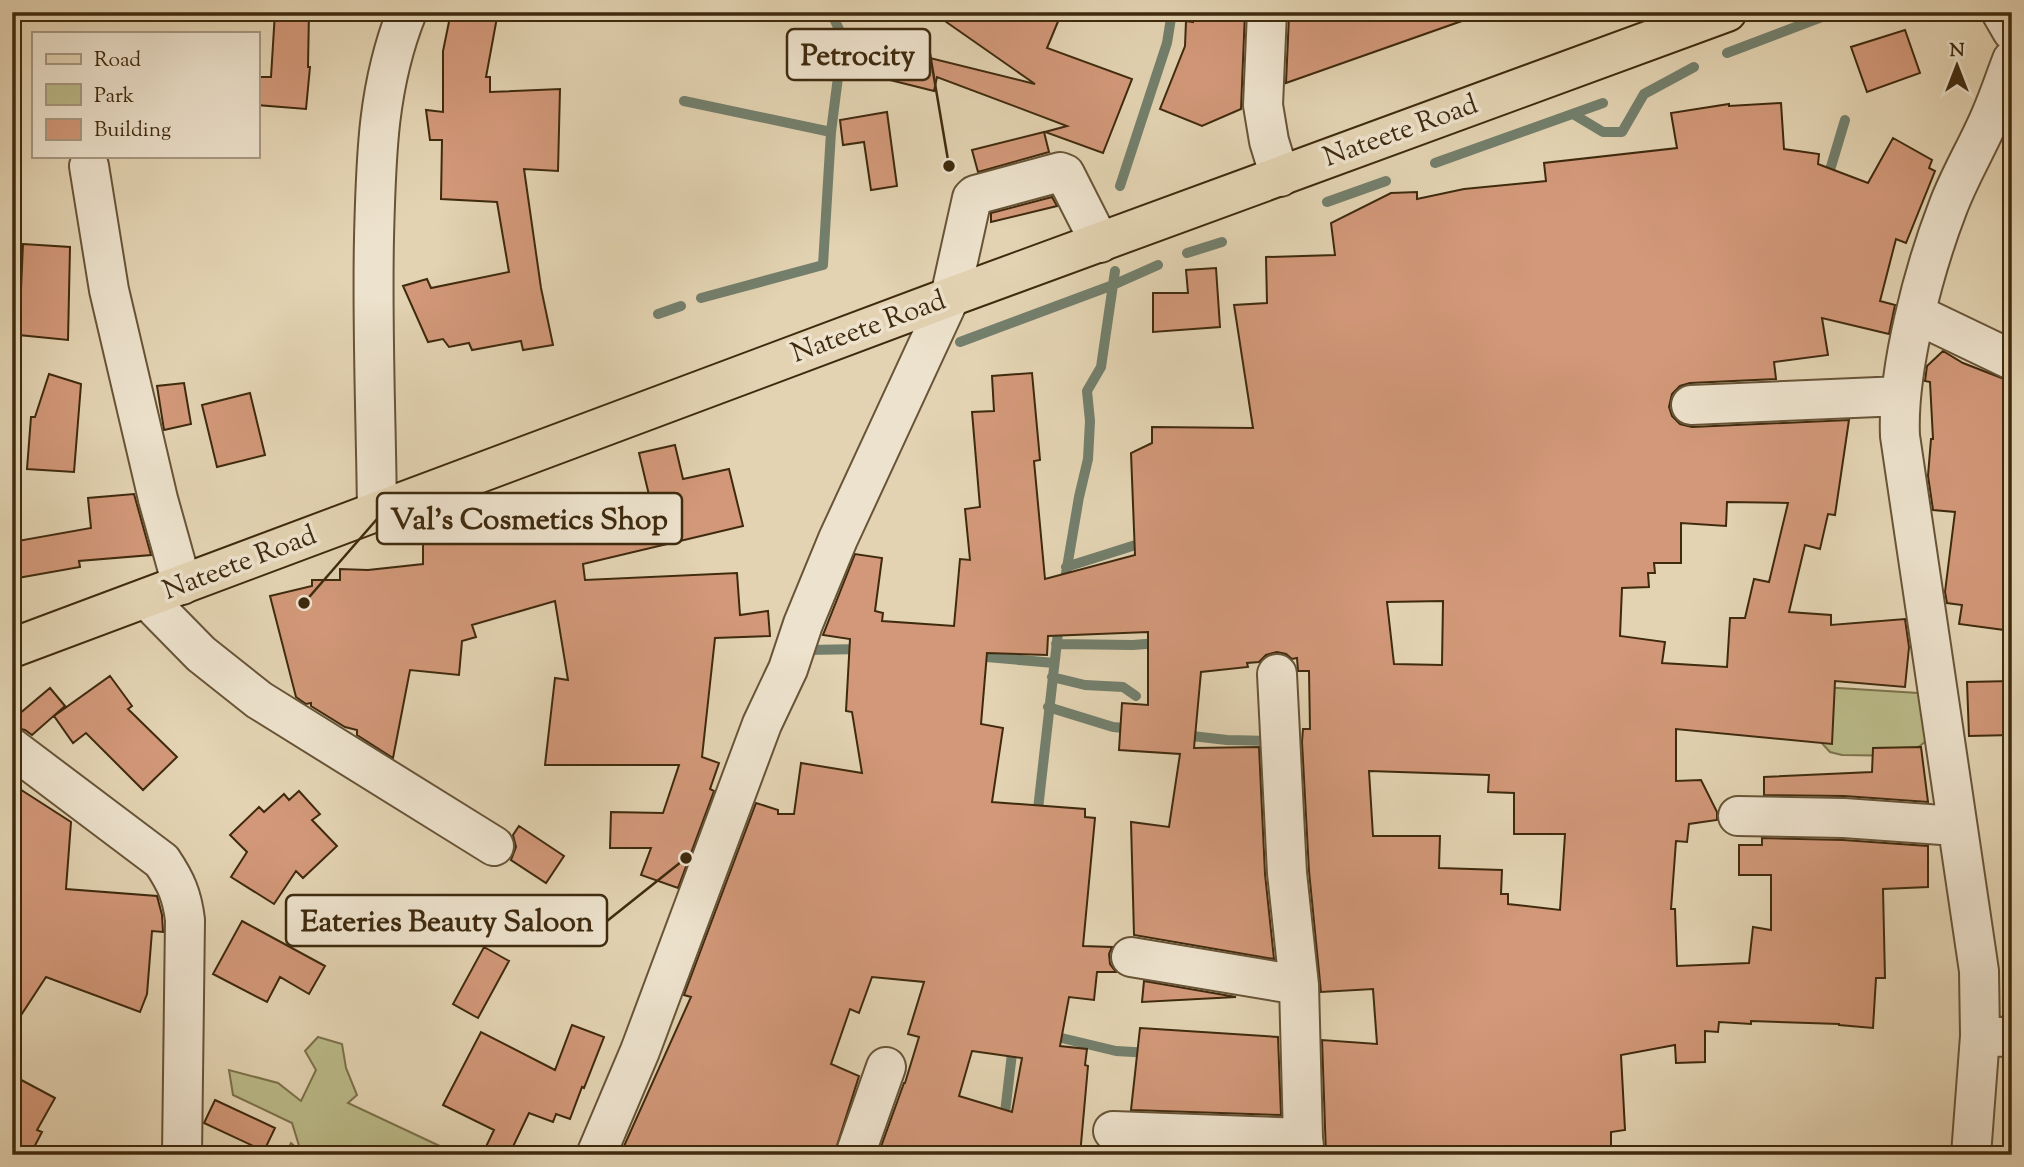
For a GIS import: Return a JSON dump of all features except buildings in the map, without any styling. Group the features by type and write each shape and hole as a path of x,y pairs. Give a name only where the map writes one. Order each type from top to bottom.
{"main road":[{"name":"Nateete Road","path":"12,648 950,297 1727,12"}],"street":[{"path":"377,511 373,288 380,114 390,64 407,12"},
{"path":"1268,12 1263,105 1269,141 1280,177"},
{"path":"2001,12 2012,31"},
{"path":"1971,1155 1996,1037 1979,971 1956,826 1900,436 1901,396 1916,314 1948,205 1991,116 2012,60"},
{"path":"89,166 109,290 158,499 182,585"},
{"path":"596,1155 640,1051 762,724 788,668 838,539 950,297 972,198 1060,172 1065,174 1100,243"},
{"path":"1916,314 2012,360"},
{"path":"1690,405 1901,396"},
{"path":"146,599 201,654 259,700 494,846"},
{"path":"1112,1131 1304,1147 1299,985 1282,921 1282,797 1276,674"},
{"path":"12,748 162,861 175,879 183,898 182,1155"},
{"path":"1738,816 1844,818 1956,826"},
{"path":"1131,957 1299,985"},
{"path":"855,1155 886,1067"}],"green space":[{"path":"12,12 20,389 12,397"},
{"path":"1822,687 1918,693 1935,734 1907,756 1842,755 1830,752 1817,738"},
{"path":"318,1037 342,1044 346,1068 357,1095 348,1103 459,1155 285,1155 291,1143 301,1152 292,1123 233,1095 229,1070 278,1083 301,1101 316,1070 305,1051"}],"waterway":[{"path":"684,101 831,132 843,38 831,12"},
{"path":"1120,186 1167,43 1172,12"},
{"path":"1727,53 1835,12"},
{"path":"1573,114 1603,132 1622,132 1644,94 1694,67"},
{"path":"1435,163 1603,103"},
{"path":"1827,180 1845,120"},
{"path":"701,298 823,265 831,132"},
{"path":"1327,202 1386,181"},
{"path":"1187,253 1222,242"},
{"path":"960,342 1113,285 1158,265"},
{"path":"1064,585 1088,459 1090,421 1087,391 1101,367 1115,271"},
{"path":"658,314 681,306"},
{"path":"1066,567 1145,542"},
{"path":"1037,818 1059,624"},
{"path":"1056,644 1158,643"},
{"path":"806,653 808,650 862,649"},
{"path":"975,656 1054,663"},
{"path":"1052,677 1085,685 1123,687 1136,696"},
{"path":"1048,707 1113,727 1134,729"},
{"path":"1183,735 1273,741"},
{"path":"1049,1035 1116,1051 1151,1053"},
{"path":"1004,1121 1013,1045"}],"place":[{"name":"Petrocity","path":"949,166"},
{"name":"Val's Cosmetics Shop","path":"304,603"},
{"name":"Eateries Beauty Saloon","path":"686,858"}]}
